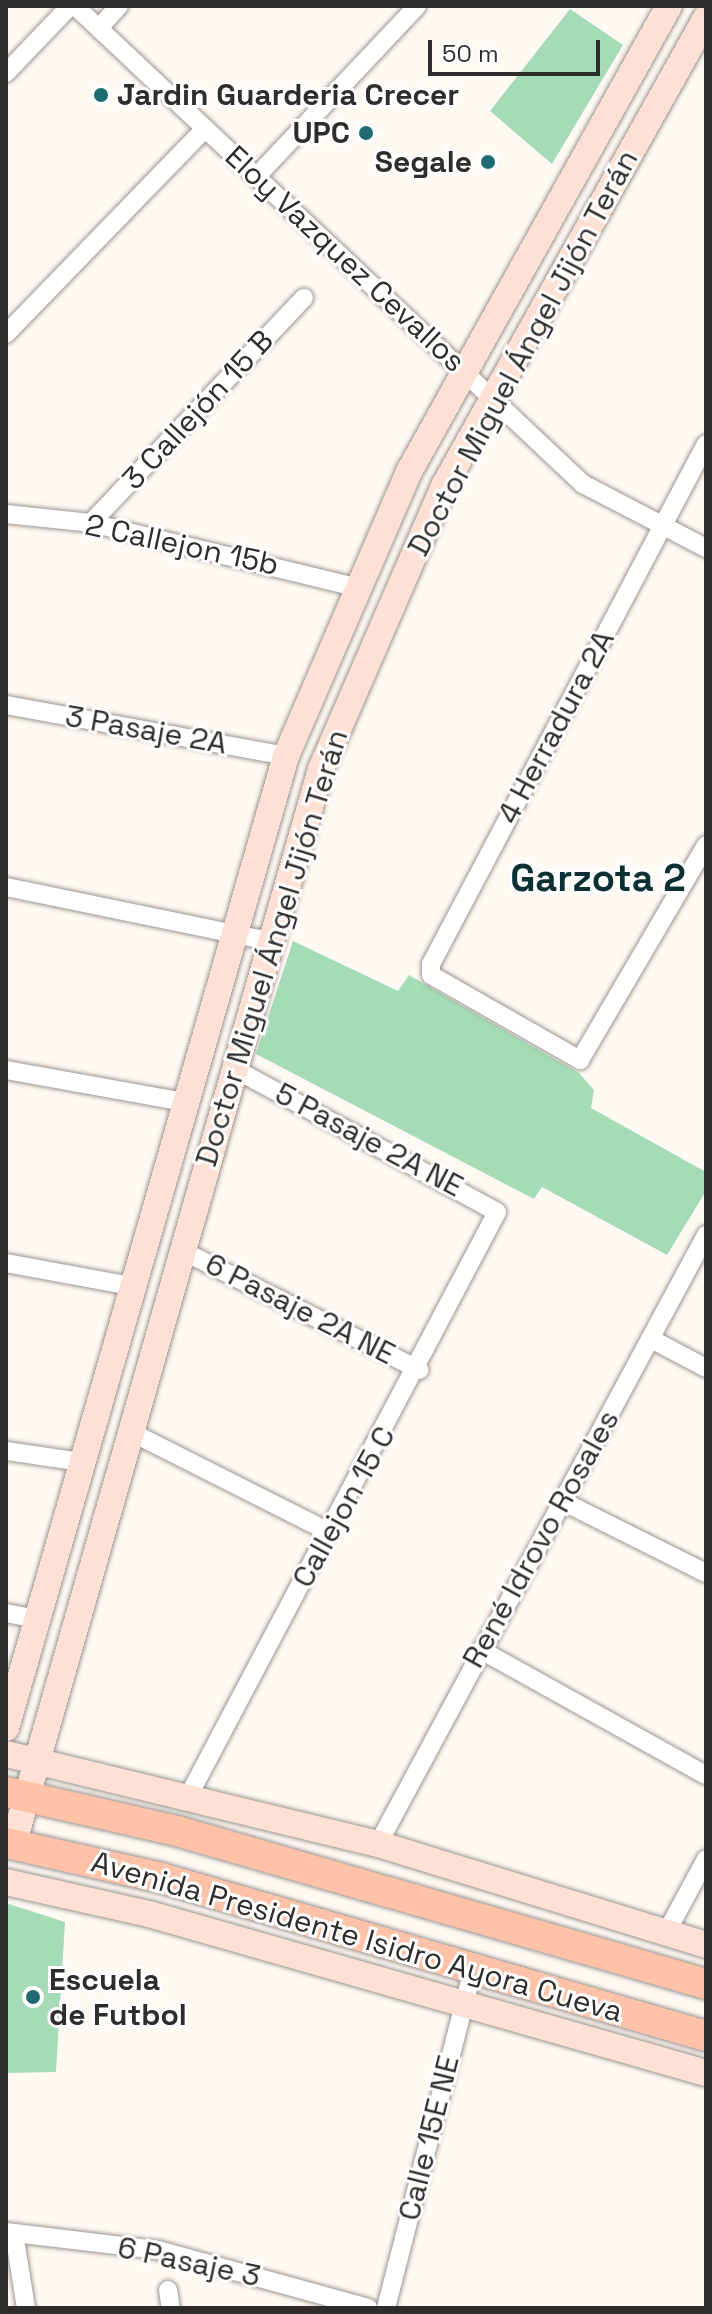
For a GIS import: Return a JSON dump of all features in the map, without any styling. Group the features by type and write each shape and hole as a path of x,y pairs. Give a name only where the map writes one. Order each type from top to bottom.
{"main road":[{"name":"Avenida Presidente Isidro Ayora Cueva","path":"16,1795 177,1831 706,1984"},
{"name":"Avenida Presidente Isidro Ayora Cueva","path":"9,1844 161,1878 706,2036"}],"street":[{"name":"Eloy Vazquez Cevallos","path":"72,6 494,397 583,484 706,548"},
{"path":"6,73 72,6"},
{"path":"99,28 119,6"},
{"path":"257,176 417,6"},
{"name":"Doctor Miguel Ángel Jijón Terán","path":"6,1728 232,931 286,756 356,587 466,371 669,6"},
{"name":"Doctor Miguel Ángel Jijón Terán","path":"9,1844 16,1795 36,1761 268,941 345,713 444,486 706,18"},
{"path":"6,334 205,129"},
{"name":"3 Callejón 15 B","path":"91,523 304,298"},
{"name":"4 Herradura 2A","path":"706,444 431,964 431,975 580,1060 706,845"},
{"name":"2 Callejon 15b","path":"6,514 91,523 356,587"},
{"name":"3 Pasaje 2A","path":"6,705 286,756"},
{"path":"6,887 232,931 268,941"},
{"name":"5 Pasaje 2A NE","path":"233,1068 493,1208 497,1218"},
{"path":"6,1070 183,1102"},
{"name":"Callejon 15 C","path":"189,1795 329,1532 420,1370 497,1218"},
{"name":"René Idrovo Rosales","path":"378,1844 706,1235"},
{"name":"6 Pasaje 2A NE","path":"181,1250 420,1370"},
{"path":"6,1263 131,1286"},
{"path":"651,1339 706,1368"},
{"path":"129,1431 329,1532"},
{"path":"6,1451 81,1462"},
{"path":"562,1501 706,1573"},
{"path":"6,1613 37,1619"},
{"path":"481,1650 706,1775"},
{"path":"6,1754 189,1795 378,1844 706,1945"},
{"path":"666,1933 706,1859"},
{"name":"Avenida Presidente Isidro Ayora Cueva","path":"6,1882 149,1914 706,2073"},
{"name":"Calle 15E NE","path":"386,2308 473,1968"},
{"path":"10,2232 26,2308"},
{"name":"6 Pasaje 3","path":"10,2232 158,2250 368,2308"}],"green space":[{"path":"570,9 623,45 552,164 490,111"},
{"path":"293,941 398,991 409,975 579,1073 594,1090 591,1108 706,1172 706,1191 667,1255 542,1187 534,1199 256,1054"},
{"name":"Escuela de Futbol","path":"6,1903 65,1922 56,2072 6,2073"}],"place":[{"name":"Jardin Guarderia Crecer","path":"101,95"},
{"name":"UPC","path":"366,133"},
{"name":"Segale","path":"488,162"},
{"name":"Escuela de Futbol","path":"33,1997"}],"district":[{"name":"Garzota 2","path":"598,879"}]}
